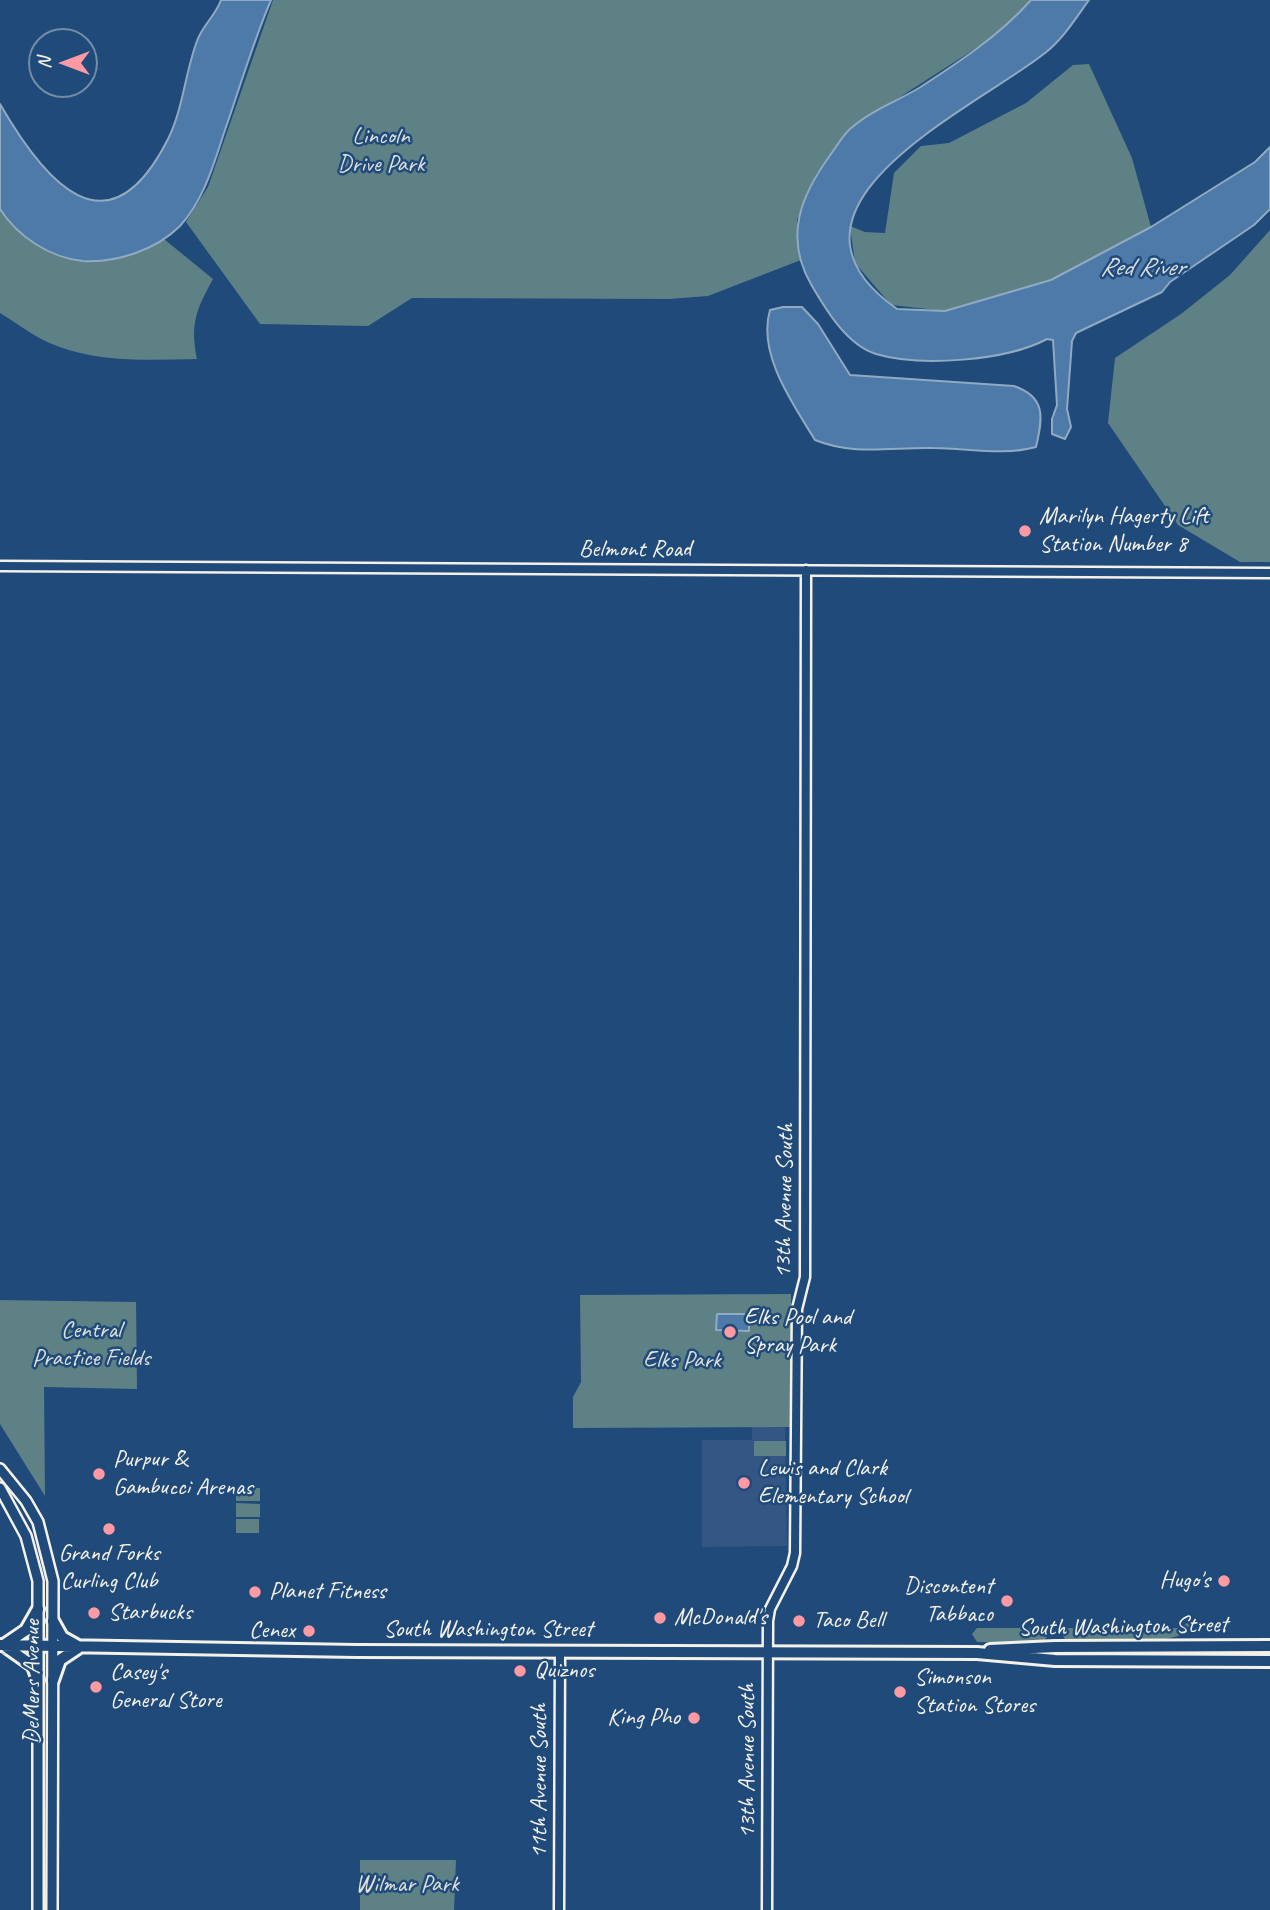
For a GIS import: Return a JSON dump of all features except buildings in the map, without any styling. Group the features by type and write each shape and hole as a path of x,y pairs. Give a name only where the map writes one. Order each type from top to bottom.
{"main road":[{"name":"DeMers Avenue","path":"0,1469 26,1501 38,1522 50,1562 53,1620 52,1910"},
{"name":"DeMers Avenue","path":"0,1488 26,1536 36,1564 38,1910"},
{"path":"12,1509 26,1501"},
{"path":"37,1678 33,1666 2,1645 26,1630 38,1609"},
{"path":"53,1620 62,1637 80,1647"},
{"name":"South Washington Street","path":"2,1645 560,1652 977,1653 1055,1660 1270,1661"},
{"name":"South Washington Street","path":"977,1653 1031,1647 1270,1646"},
{"path":"53,1680 65,1655 80,1647"},
{"path":"37,1854 52,1854"}],"street":[{"name":"Belmont Road","path":"0,566 1270,573"},
{"name":"13th Avenue South","path":"767,1910 768,1615 792,1566 795,1553 797,1308 805,1277 806,570"},
{"name":"11th Avenue South","path":"559,1910 560,1652"}],"shaded area":[{"name":"Lewis and Clark Elementary School","path":"752,1368 784,1369 787,1546 702,1547 702,1440 752,1440"}],"green space":[{"name":"Lincoln Drive Park","path":"273,0 1031,0 995,36 850,129 817,173 797,220 801,260 708,296 669,299 412,298 368,326 260,324 186,222 208,187"},
{"path":"1089,64 1132,158 1151,227 1051,280 999,298 945,311 891,305 855,263 850,226 865,232 885,233 894,173 921,146 949,143 1026,103 1073,65"},
{"path":"0,209 6,219 134,254 164,239 213,279 196,318 194,336 197,359 126,359 91,355 57,346 0,313"},
{"path":"1270,230 1270,562 1240,562 1178,525 1108,423 1115,358 1181,314 1230,275"},
{"name":"Elks Park","path":"791,1294 792,1427 573,1428 573,1397 581,1382 580,1295"},
{"name":"Central Practice Fields","path":"0,1300 136,1302 137,1389 44,1387 45,1496 0,1424"},
{"path":"754,1441 786,1441 786,1456 754,1456"},
{"path":"236,1488 260,1488 260,1501 236,1501"},
{"path":"236,1503 260,1504 260,1517 236,1517"},
{"path":"236,1519 259,1519 259,1533 236,1533"},
{"path":"1189,1621 1189,1630 1180,1635 1150,1641 1067,1642 1061,1633 1066,1628 1181,1628"},
{"path":"977,1628 1042,1628 1047,1630 1047,1637 1043,1642 977,1642 972,1634"},
{"name":"Wilmar Park","path":"360,1860 456,1860 454,1910 360,1910"}],"water":[{"path":"221,0 271,0 207,181 196,205 180,226 159,242 135,253 96,261 58,255 25,237 0,209 0,104 37,159 57,181 78,195 100,201 123,195 145,175 168,139 177,116 197,41"},
{"name":"Red River","path":"1031,0 1089,0 1052,47 930,131 891,163 862,198 850,234 859,271 897,309 945,311 1051,280 1151,227 1255,162 1270,147 1270,209 1254,225 1170,282 1162,292 1076,333 1072,341 1067,409 1071,427 1065,439 1052,434 1052,419 1057,405 1053,340 1047,339 1009,352 963,360 916,360 876,354 856,343 831,316 803,268 797,234 799,217 811,185 847,131 964,58 1006,25"},
{"path":"802,307 818,324 850,375 1014,386 1024,391 1032,396 1040,409 1036,447 998,451 933,448 873,450 844,448 815,440 779,378 768,344 770,310"},
{"path":"717,1314 749,1314 749,1331 716,1330"}],"place":[{"name":"Marilyn Hagerty Lift Station Number 8","path":"1025,531"},
{"name":"Elks Pool and Spray Park","path":"730,1332"},
{"name":"Purpur & Gambucci Arenas","path":"99,1474"},
{"name":"Lewis and Clark Elementary School","path":"744,1483"},
{"name":"Grand Forks Curling Club","path":"109,1529"},
{"name":"Hugo's","path":"1224,1581"},
{"name":"Planet Fitness","path":"255,1592"},
{"name":"Discontent Tabbaco","path":"1007,1601"},
{"name":"Starbucks","path":"94,1613"},
{"name":"McDonald's","path":"660,1618"},
{"name":"Taco Bell","path":"799,1621"},
{"name":"Cenex","path":"309,1631"},
{"name":"Quiznos","path":"520,1671"},
{"name":"Casey's General Store","path":"96,1687"},
{"name":"Simonson Station Stores","path":"900,1692"},
{"name":"King Pho","path":"694,1718"}]}
